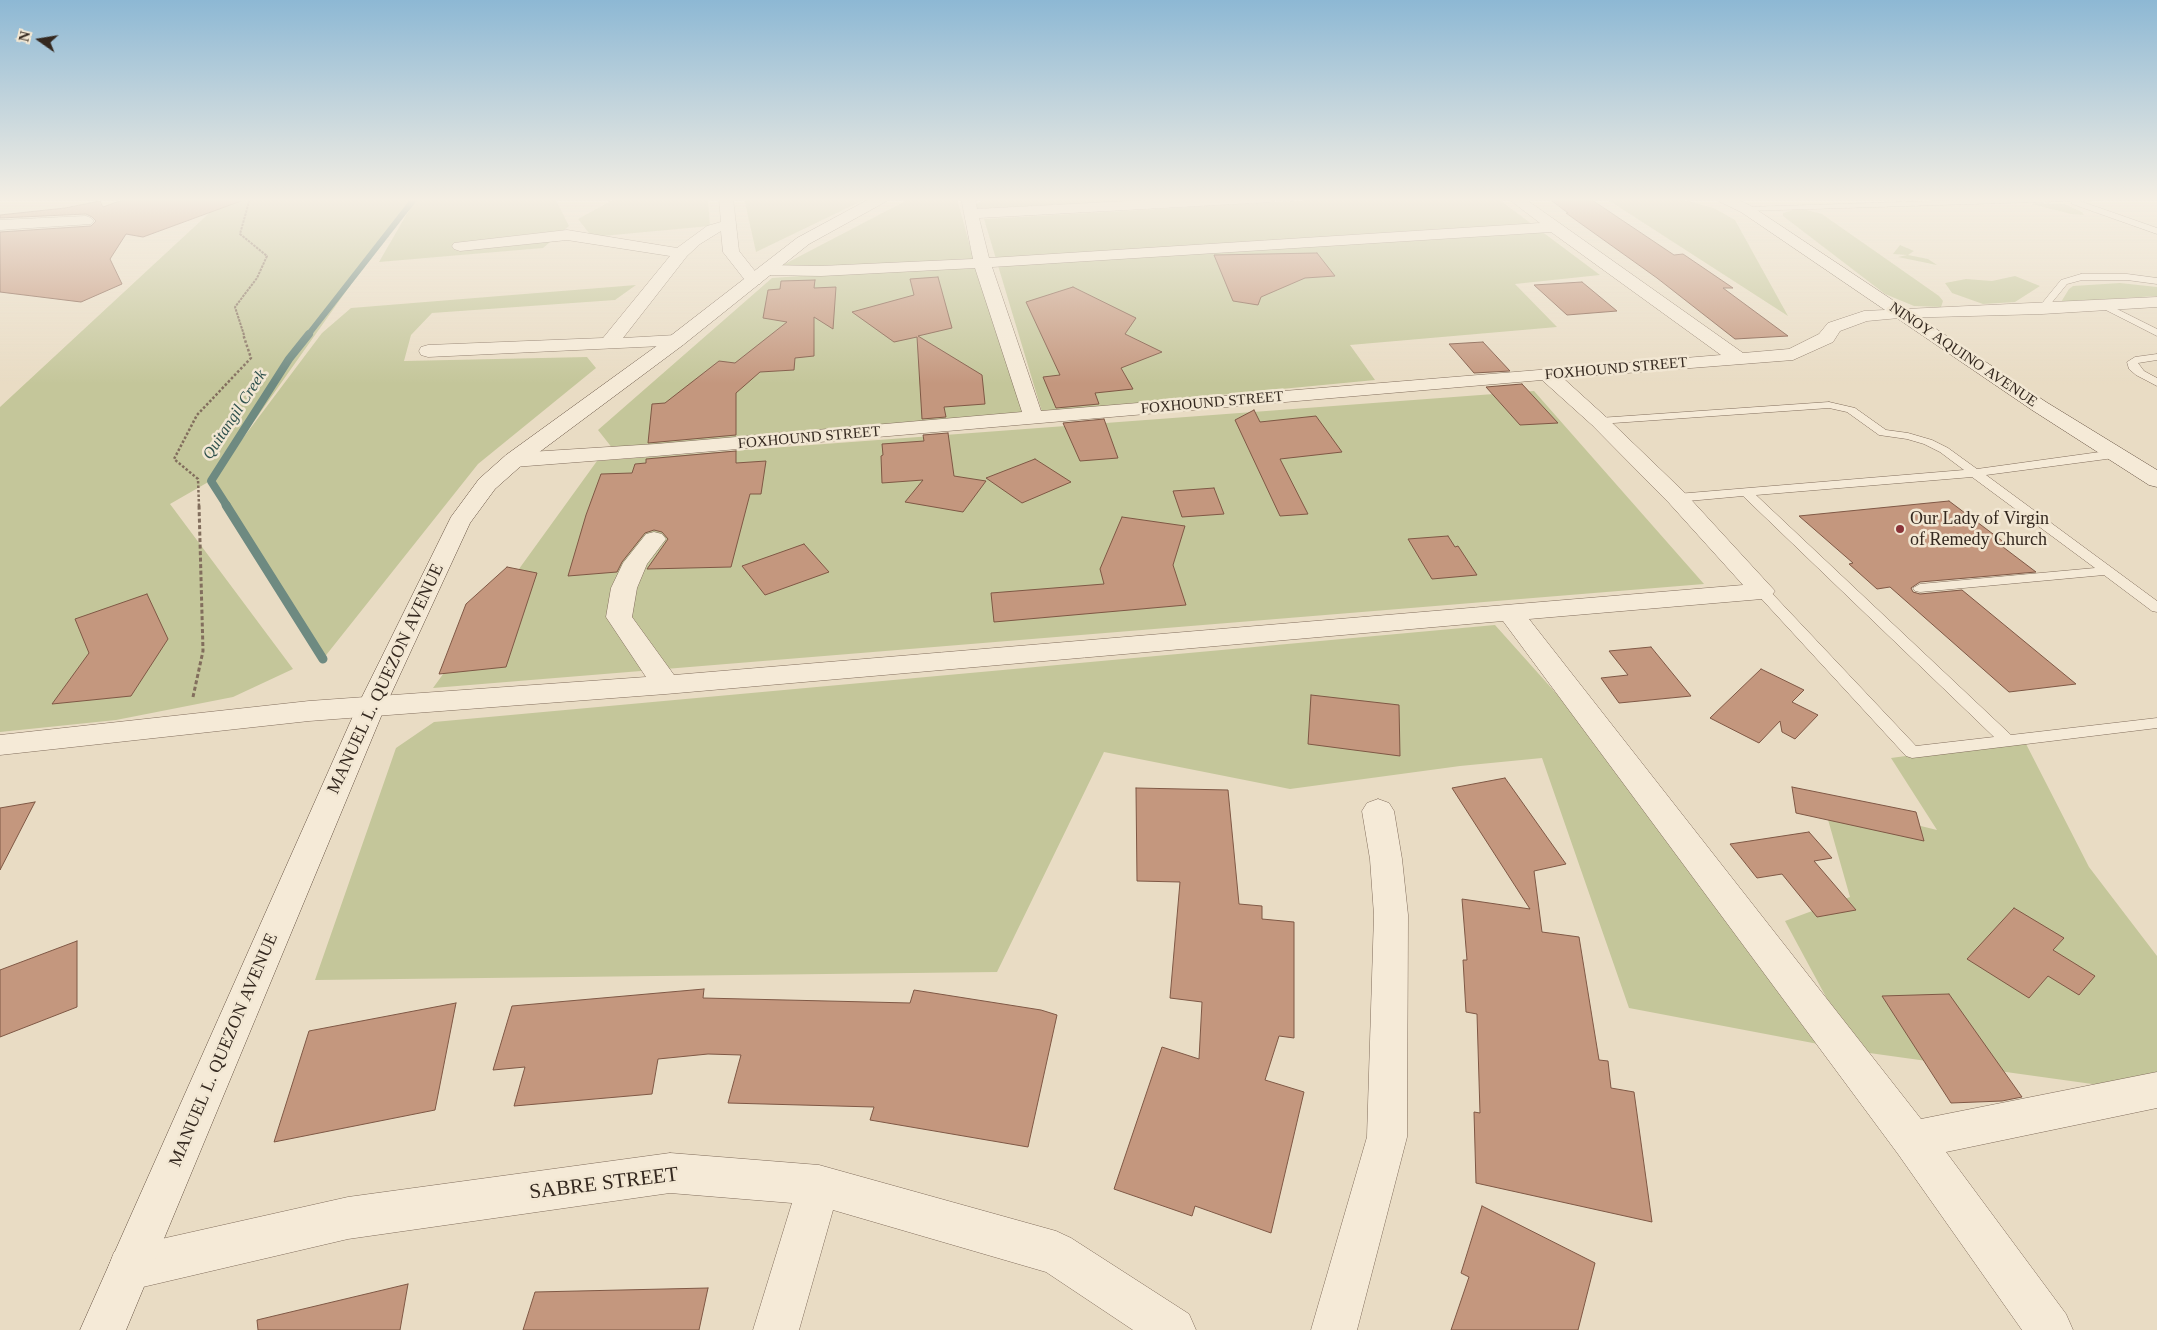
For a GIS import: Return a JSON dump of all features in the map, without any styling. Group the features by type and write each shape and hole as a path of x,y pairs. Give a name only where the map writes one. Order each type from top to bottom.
{"street":[{"path":"609,343 675,260"},
{"path":"741,260 760,275 1029,260"},
{"name":"MANUEL L. QUEZON AVENUE","path":"103,1330 371,706 459,522 487,484 514,460 676,341 779,260"},
{"path":"981,260 1034,419"},
{"path":"1599,260 1738,359"},
{"name":"NINOY AQUINO AVENUE","path":"1821,260 2039,406 2157,480"},
{"name":"FOXHOUND STREET","path":"514,460 1034,419 1793,354 1826,338 1834,327 1864,316 1899,313 2042,309 2157,302"},
{"path":"428,351 676,341"},
{"path":"1547,374 1599,421 1677,498 1762,591"},
{"path":"654,539 636,563 624,588 619,617 666,685"},
{"path":"0,745 309,711 666,685 1762,591"},
{"path":"1510,612 1912,1140 2050,1330"},
{"path":"1334,1330 1387,1137 1391,916 1386,859 1378,811"},
{"path":"1912,1140 2157,1090"},
{"name":"SABRE STREET","path":"130,1268 348,1218 670,1173 819,1185 1056,1253 1173,1330"},
{"path":"776,1330 819,1185"}],"lane":[{"path":"2042,309 2064,282 2081,277 2127,277 2157,282"},
{"path":"2104,306 2157,333"},
{"path":"2157,357 2139,359 2132,362 2133,367 2140,373 2157,383"},
{"path":"1599,421 1802,406 1835,406 1851,410 1883,433 1908,436 1928,442 1944,450 2157,608"},
{"path":"1677,498 1974,473 2114,454"},
{"path":"1746,492 2007,740"},
{"path":"1920,588 2108,571"},
{"path":"1762,591 1912,752 2157,724"}],"path":[{"path":"186,725 203,651 198,479 174,459 197,415 251,358 235,307 257,278 265,260"}],"green space":[{"path":"158,260 368,260 228,458 322,333 351,308 636,285 615,300 432,313 411,335 404,361 587,357 596,368 478,464 323,659 210,481 170,504 293,669 233,697 116,720 0,732 0,407"},
{"path":"380,260 402,260 379,262"},
{"path":"792,260 974,261 779,267"},
{"path":"996,260 1580,260 1600,275 1515,284 1557,327 1350,345 1375,380 1042,412"},
{"path":"1701,260 1757,260 1788,316"},
{"path":"1841,260 1888,260 1939,296 1943,301 1941,307 1914,306 1885,294"},
{"path":"1913,260 1930,260 1937,265"},
{"path":"983,263 1032,423 613,449 598,430 772,278"},
{"path":"2015,276 2040,286 2015,302 1983,304 1952,293 1945,283 1966,279 1992,281"},
{"path":"2120,283 2157,287 2157,296 2061,302 2073,286"},
{"path":"1534,391 1704,584 433,688 597,461"},
{"path":"1495,625 1614,758 1853,1047 1785,921 1850,897 1823,802 1937,830 1891,758 2024,740 2089,867 2157,956 2157,1093 1855,1051 1629,1008 1542,758 1460,766 1290,789 1104,752 997,972 315,980 396,748 434,722"}],"building":[{"path":"0,260 111,260 122,284 81,302 0,292"},
{"path":"1216,260 1323,260 1335,276 1305,278 1261,297 1258,305 1233,301"},
{"path":"1632,260 1692,260 1733,288 1723,288 1788,336 1735,339"},
{"path":"938,277 952,328 918,336 982,375 985,404 944,407 946,417 922,419 917,337 894,342 852,312 914,295 910,279"},
{"path":"815,280 814,288 836,287 833,329 814,317 814,356 795,358 794,370 760,372 736,393 736,435 648,443 652,404 665,403 719,361 735,363 787,322 763,318 768,290 780,289 781,281"},
{"path":"1582,282 1617,311 1567,315 1534,285"},
{"path":"1073,287 1136,318 1125,334 1162,352 1121,368 1133,389 1095,393 1099,404 1056,408 1043,377 1060,375 1026,302"},
{"path":"1483,342 1510,371 1474,373 1449,344"},
{"path":"1522,384 1558,423 1520,425 1486,387"},
{"path":"1254,410 1260,422 1316,416 1342,452 1280,459 1308,514 1280,516 1235,420"},
{"path":"1104,419 1118,458 1080,461 1063,423"},
{"path":"948,433 954,476 986,481 963,512 905,502 923,480 882,483 882,444 924,441 923,435"},
{"path":"736,451 736,463 766,461 761,494 750,494 731,567 647,569 668,539 662,532 654,530 645,533 622,562 617,572 568,576 586,515 601,474 632,473 635,464 646,463 646,459"},
{"path":"1035,459 1071,482 1022,503 986,478"},
{"path":"1214,488 1224,514 1182,517 1173,491"},
{"path":"1949,501 2005,543 1999,544 2036,572 1920,582 1911,588 1913,592 1920,594 1962,590 2076,684 2009,692 1890,587 1877,589 1849,564 1853,563 1799,516"},
{"path":"1122,517 1185,526 1173,565 1186,605 994,622 991,593 1104,584 1100,569"},
{"path":"1448,536 1455,547 1458,546 1477,575 1432,579 1408,539"},
{"path":"804,544 829,572 765,595 742,566"},
{"path":"507,567 537,573 506,667 439,674 466,604"},
{"path":"147,594 168,639 131,696 52,704 89,653 75,619"},
{"path":"1651,647 1691,696 1619,703 1601,678 1628,675 1609,651"},
{"path":"1761,669 1804,690 1792,702 1818,715 1795,739 1782,732 1780,721 1759,743 1710,718"},
{"path":"1311,695 1399,705 1400,756 1308,744"},
{"path":"1505,778 1566,864 1534,871 1542,932 1579,937 1599,1060 1608,1061 1611,1088 1634,1092 1652,1222 1476,1183 1474,1112 1480,1113 1477,1014 1466,1012 1463,960 1467,960 1462,899 1530,909 1452,788"},
{"path":"1792,787 1916,812 1924,841 1796,813"},
{"path":"1136,788 1228,790 1239,904 1262,906 1262,919 1294,922 1294,1038 1279,1036 1265,1080 1304,1092 1271,1233 1195,1206 1192,1216 1114,1189 1162,1047 1199,1059 1202,1002 1170,998 1180,882 1137,881"},
{"path":"35,802 0,870 0,808"},
{"path":"1809,832 1832,858 1814,861 1856,910 1817,917 1782,874 1757,878 1730,844"},
{"path":"2014,908 2064,938 2053,950 2095,976 2079,995 2048,976 2029,998 1967,959"},
{"path":"77,941 77,1007 0,1037 0,970"},
{"path":"704,989 703,998 910,1003 914,990 1041,1010 1057,1015 1028,1147 870,1120 874,1107 728,1103 741,1055 708,1054 658,1059 652,1094 514,1106 525,1067 493,1070 512,1006"},
{"path":"1949,994 2022,1097 2002,1101 1951,1103 1882,996"},
{"path":"456,1003 435,1110 274,1142 309,1031"},
{"path":"1482,1206 1595,1263 1578,1330 1451,1330 1469,1277 1461,1273"},
{"path":"408,1284 400,1330 258,1330 257,1320"},
{"path":"708,1288 699,1330 523,1330 535,1292"}],"waterway":[{"name":"Quitangil Creek","path":"308,335 367,260"},
{"name":"Quitangil Creek","path":"227,506 211,481 289,359 309,334"},
{"name":"Quitangil Creek","path":"226,505 323,659"}],"place":[{"name":"Our Lady of Virgin of Remedy Church","path":"1900,529"}]}
